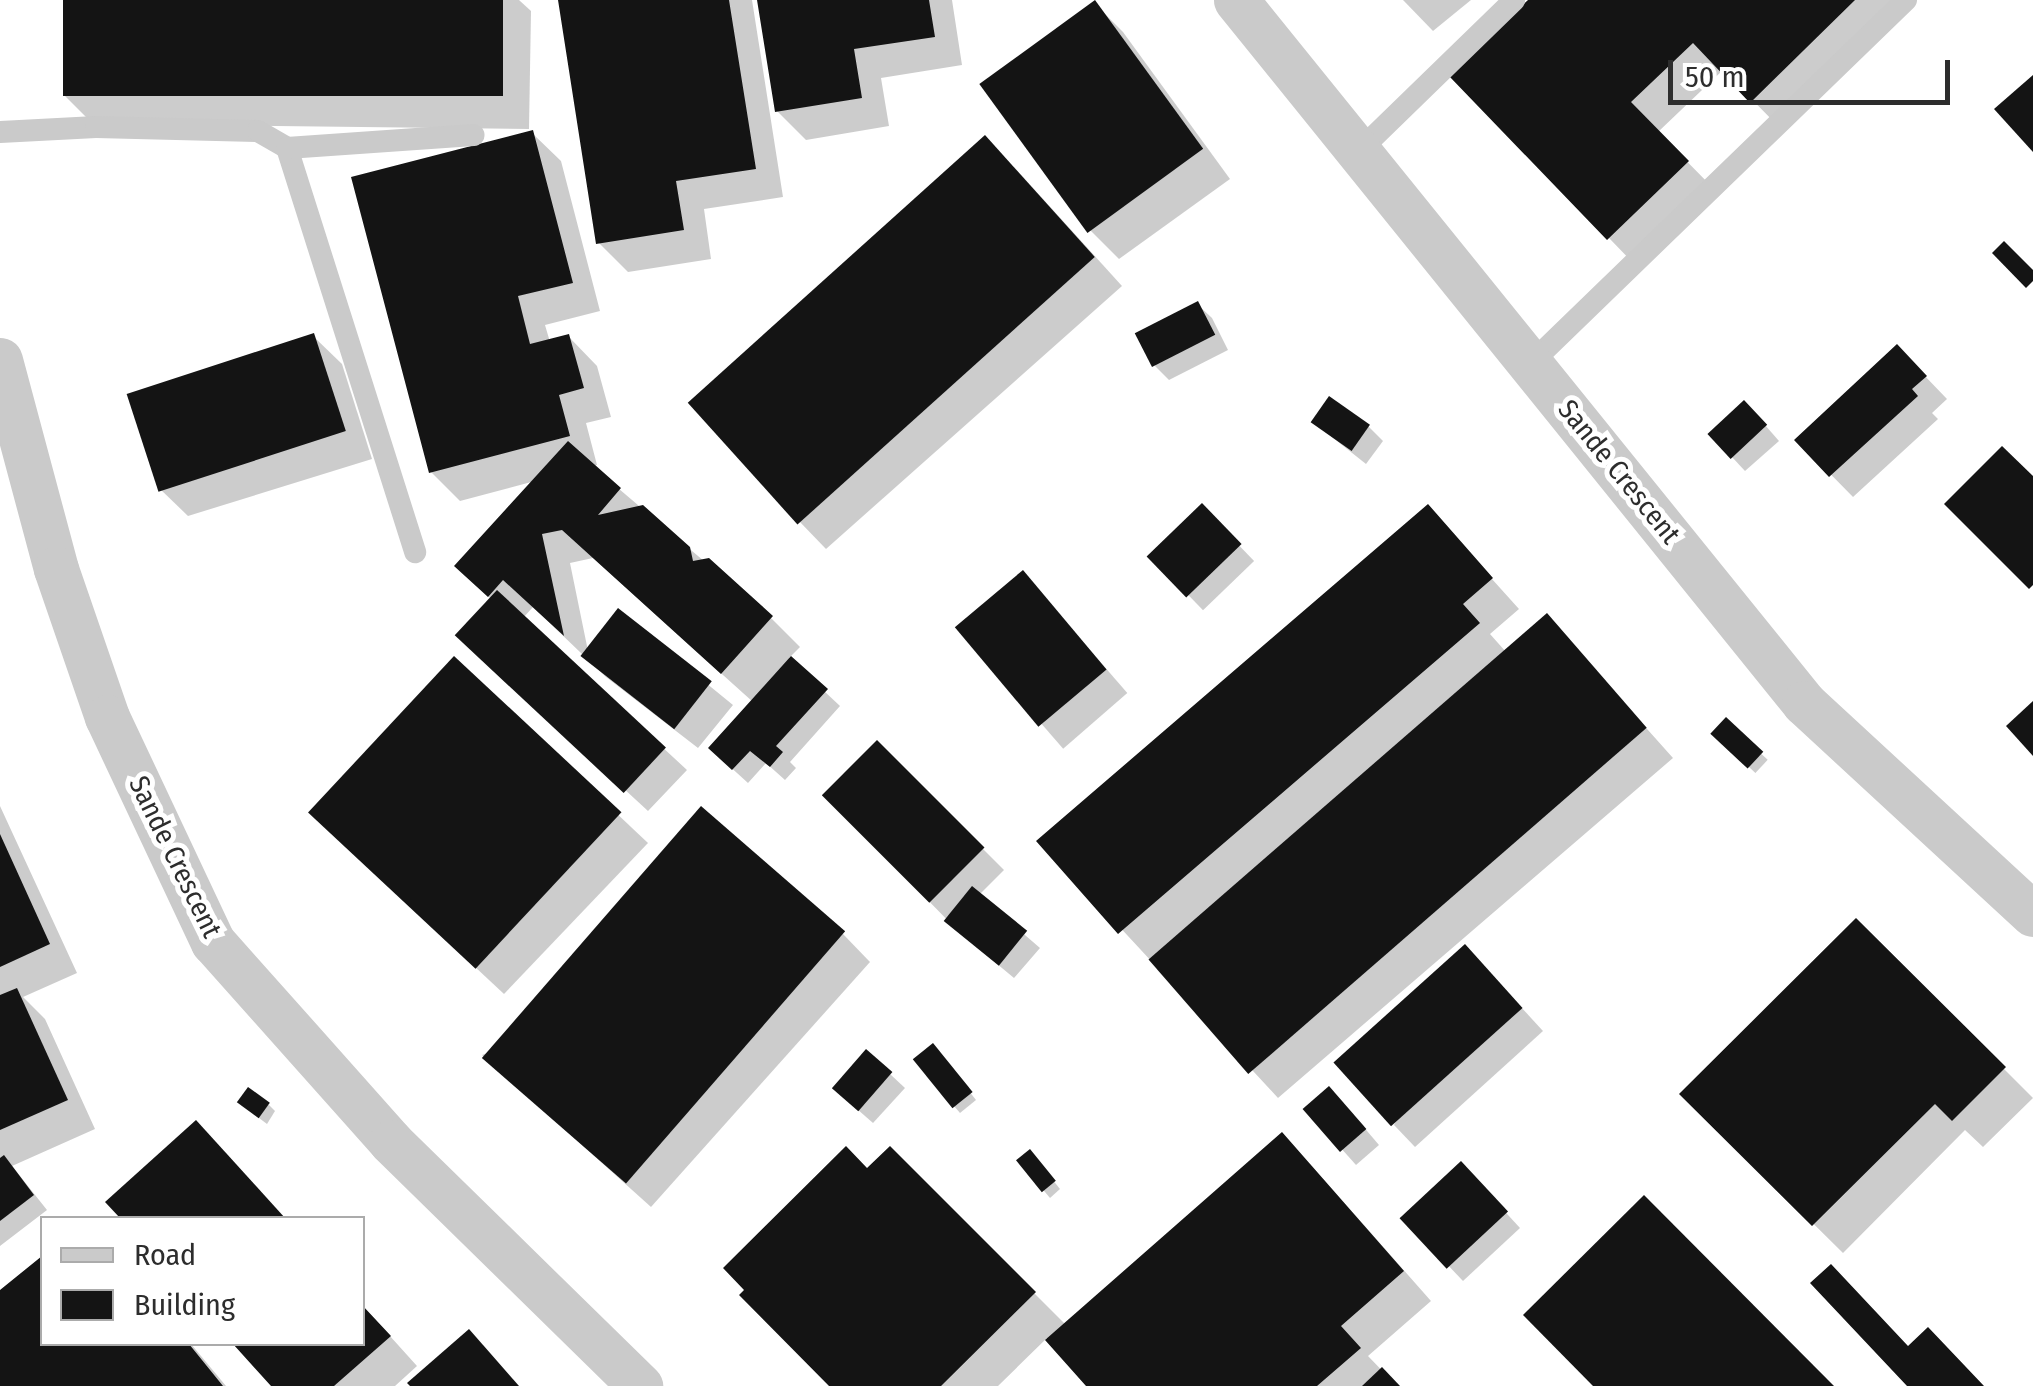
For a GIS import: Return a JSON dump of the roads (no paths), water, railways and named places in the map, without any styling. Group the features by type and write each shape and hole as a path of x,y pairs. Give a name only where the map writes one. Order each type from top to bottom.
{"street":[{"name":"Sande Crescent","path":"1236,0 1804,703 2033,914"},
{"name":"Sande Crescent","path":"0,360 56,569 107,717 213,942 391,1142 640,1386"}],"lane":[{"path":"1360,150 1514,0"},
{"path":"1531,362 1906,0"},
{"path":"0,132 96,126 258,131 287,148 474,135"},
{"path":"287,148 415,552"}]}
